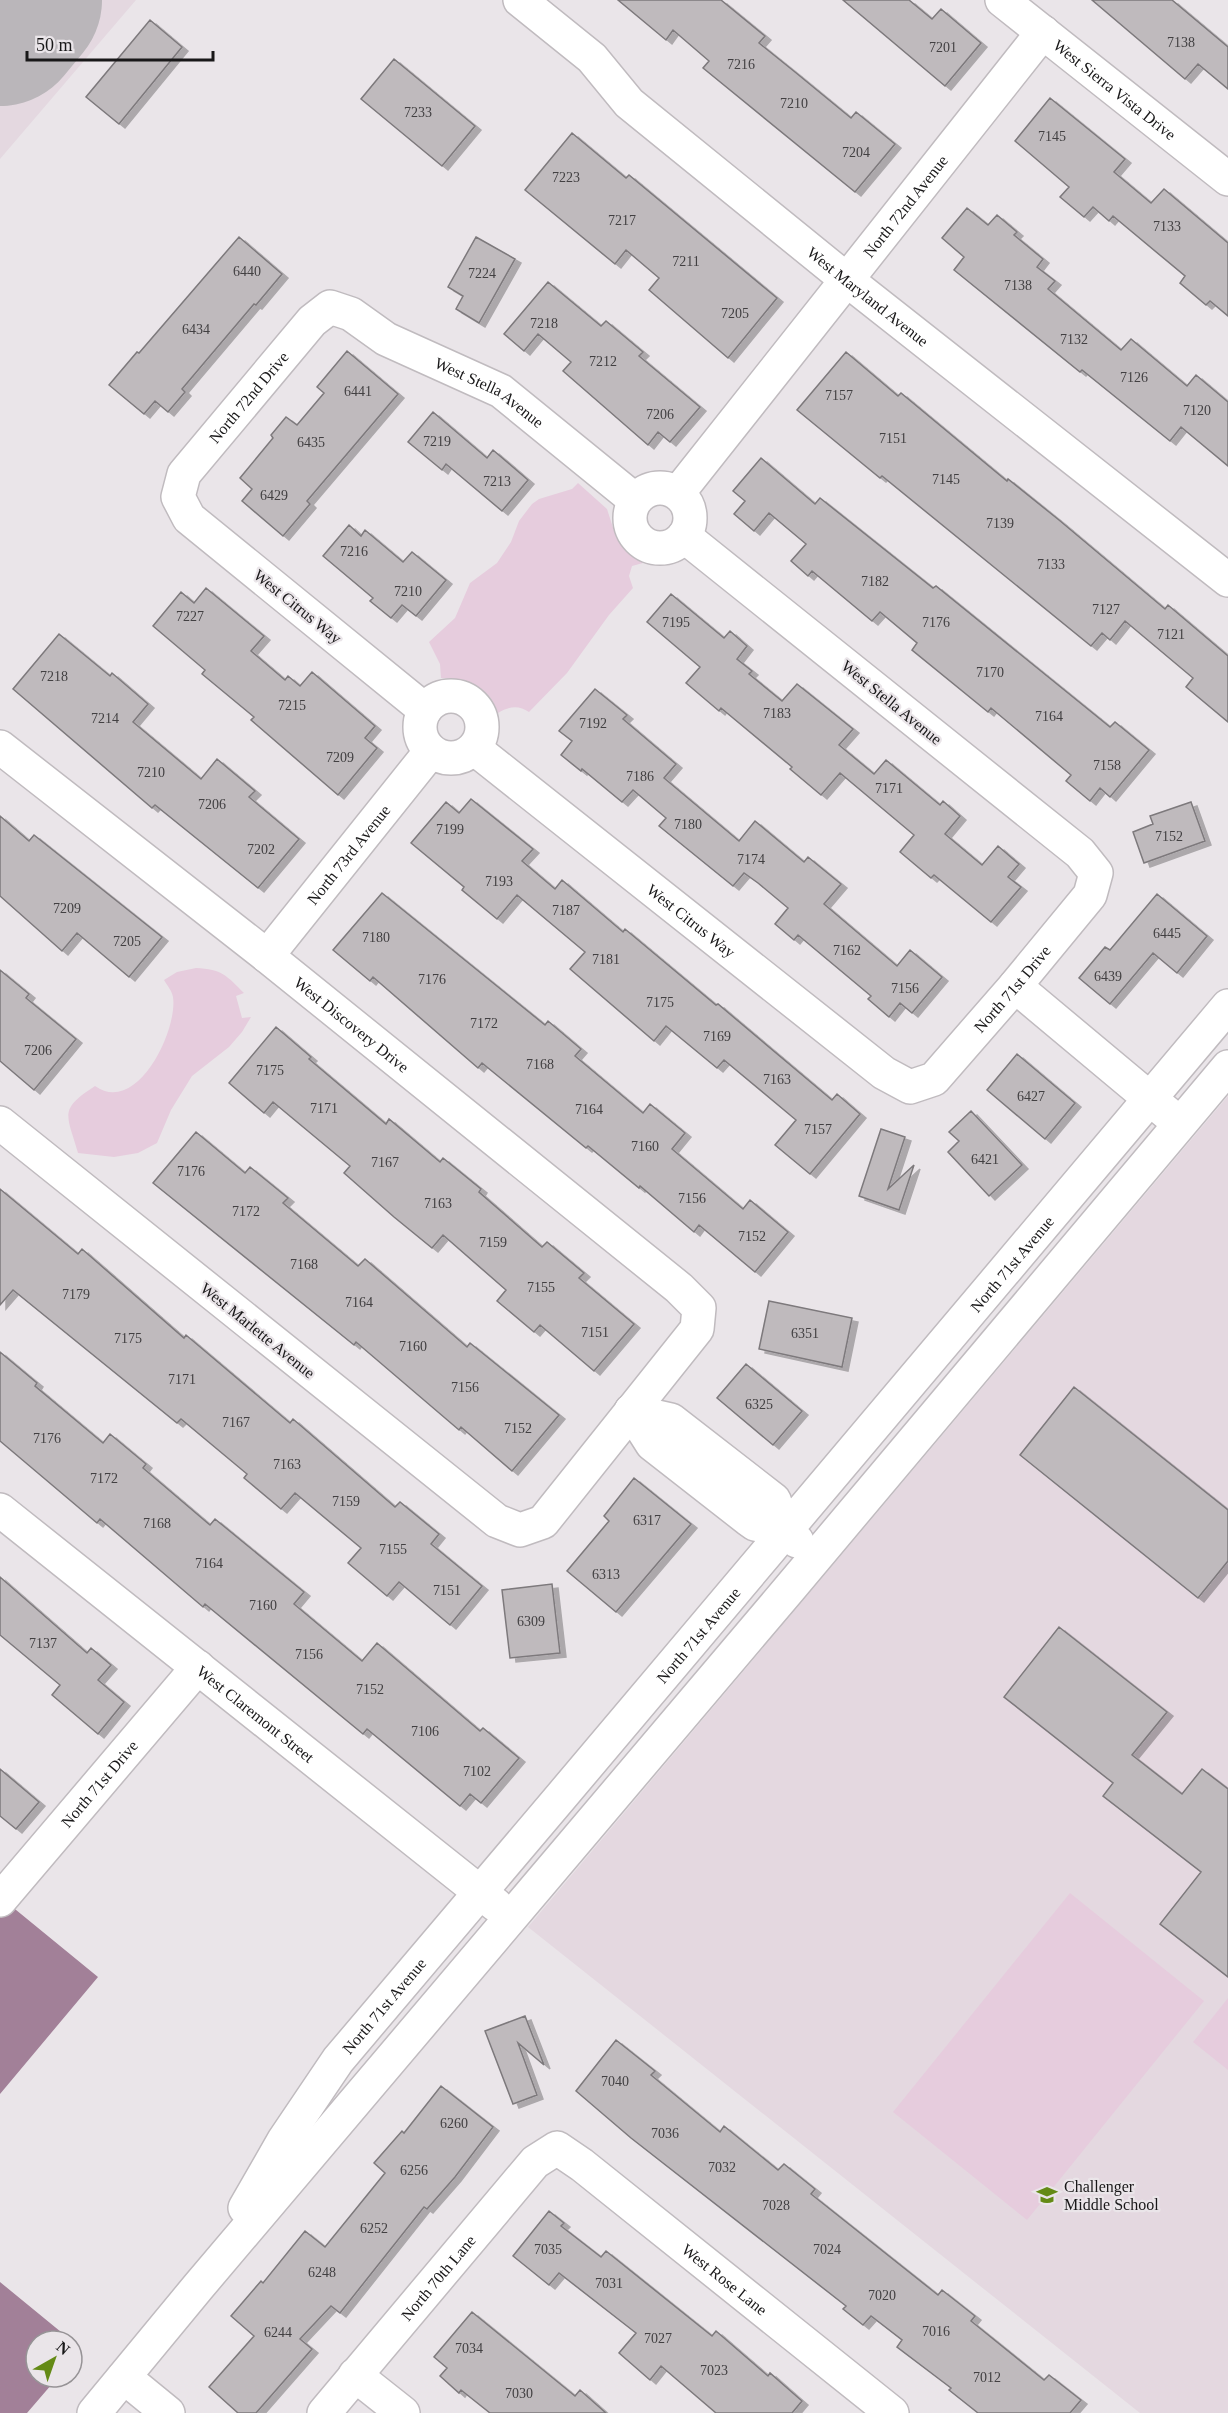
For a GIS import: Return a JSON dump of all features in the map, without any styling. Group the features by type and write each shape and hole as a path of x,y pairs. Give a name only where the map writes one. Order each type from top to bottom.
{"street":[{"name":"West Maryland Avenue","path":"520,0 592,58 629,103 847,280 1228,580"},
{"name":"West Sierra Vista Drive","path":"1002,0 1228,179"},
{"name":"North 72nd Avenue","path":"678,493 1043,32"},
{"name":"North 72nd Drive","path":"178,497 184,474 312,321 330,307"},
{"name":"West Stella Avenue","path":"330,307 351,314 386,339 501,391 635,500"},
{"path":"660,487 678,493 684,500 690,518 684,536 677,543 657,548 638,539 632,530 630,520 635,500 642,493 660,487"},
{"name":"West Citrus Way","path":"178,497 189,518 425,710"},
{"name":"West Stella Avenue","path":"684,536 1080,853 1095,873"},
{"path":"449,696 458,697 475,706 480,714 483,732 475,749 459,758 450,759 431,751 422,737 420,728 425,710 432,703 449,696"},
{"name":"West Discovery Drive","path":"0,747 267,956 679,1288 699,1308 697,1329 631,1411"},
{"name":"West Citrus Way","path":"475,749 884,1073 910,1087"},
{"name":"North 73rd Avenue","path":"267,956 431,751"},
{"name":"North 71st Drive","path":"910,1087 934,1079 1015,986 1090,895 1095,873"},
{"path":"1015,986 1180,1123"},
{"name":"North 71st Avenue","path":"198,2287 284,2140 338,2060 956,1331 1228,1006"},
{"name":"North 71st Avenue","path":"94,2413 1228,1067"},
{"name":"West Marlette Avenue","path":"0,1124 497,1521 520,1530 543,1522 631,1411"},
{"path":"631,1411 672,1420 774,1500 785,1530 816,1558"},
{"name":"West Claremont Street","path":"0,1510 512,1917"},
{"name":"North 71st Drive","path":"4,1888 198,1667"},
{"name":"North 70th Lane","path":"324,2413 535,2162 557,2148"},
{"name":"West Rose Lane","path":"557,2148 591,2172 892,2413"},
{"path":"355,2375 403,2413"},
{"path":"124,2377 168,2413"}],"shaded area":[{"path":"0,0 136,0 0,159"},
{"path":"578,483 607,509 616,537 622,547 643,563 632,566 629,576 633,588 609,615 567,673 529,712 513,707 498,713 483,690 468,682 441,678 440,664 429,642 455,618 470,583 497,563 511,542 519,521 532,504 539,499 572,489"},
{"path":"196,968 218,972 244,993 236,996 242,1018 251,1017 242,1032 229,1047 192,1076 171,1110 157,1143 138,1153 114,1157 78,1153 69,1121 70,1107 95,1086 111,1092 126,1089 139,1080 152,1065 162,1048 169,1029 173,1012 173,997 164,980 177,972"},
{"path":"1228,1096 1228,2413 1140,2413 528,1927"},
{"path":"1070,1893 1204,2001 1027,2220 893,2112"},
{"path":"10,1905 98,1977 0,2094 0,1917"},
{"path":"1228,1998 1228,2070 1193,2042"},
{"path":"0,2282 57,2329 24,2329 24,2389 48,2389 27,2413 0,2413"}],"building":[{"path":"618,0 721,0 765,36 759,43 851,118 856,112 895,144 855,192 703,68 709,61 673,30 666,40"},
{"path":"843,0 909,0 932,19 941,9 981,43 945,86"},
{"path":"1092,0 1172,0 1228,47 1228,89 1198,64 1185,79"},
{"path":"150,20 182,47 119,124 86,97"},
{"path":"394,59 475,126 442,166 361,99"},
{"path":"1050,98 1125,159 1114,172 1151,203 1164,189 1228,243 1228,316 1210,301 1206,305 1180,283 1185,276 1113,216 1109,221 1093,207 1084,217 1060,197 1069,187 1015,141"},
{"path":"572,133 626,178 629,175 777,298 728,358 649,290 659,278 626,250 615,264 525,190"},
{"path":"967,208 988,225 997,215 1017,232 1014,235 1043,259 1037,267 1055,281 1048,289 1121,350 1131,339 1187,386 1196,375 1228,402 1228,466 1181,427 1170,441 954,270 964,257 942,238"},
{"path":"239,237 282,274 182,389 185,392 168,412 155,401 144,414 109,385"},
{"path":"476,237 515,259 479,323 456,309 463,296 448,287"},
{"path":"548,282 601,326 606,321 643,352 639,356 700,407 670,442 658,432 648,445 563,371 571,362 538,334 524,351 504,334"},
{"path":"347,351 398,394 307,501 310,504 283,536 242,501 252,489 240,478 273,438 271,435 286,417 297,425 324,393 317,387"},
{"path":"846,352 898,396 901,393 1007,481 1008,479 1059,520 1165,609 1168,605 1228,656 1228,722 1186,687 1193,678 1125,621 1110,640 1102,633 1091,646 797,410"},
{"path":"433,412 487,458 493,450 528,480 502,511 446,464 442,470 408,442"},
{"path":"761,458 815,504 820,498 933,588 936,586 1110,727 1115,722 1149,750 1110,797 1100,788 1090,801 1066,781 1071,775 991,708 988,712 912,650 917,643 880,612 872,621 812,571 808,576 791,561 806,544 769,513 754,531 734,514 745,501 733,491"},
{"path":"349,525 361,536 365,530 403,562 412,552 446,580 416,616 402,605 391,618 370,601 373,598 323,556"},
{"path":"206,588 264,636 251,651 285,680 288,676 300,686 312,672 375,726 365,738 377,748 338,795 251,720 254,717 202,674 205,670 153,626 181,592 194,603"},
{"path":"671,594 724,638 730,631 747,646 737,659 752,671 749,674 782,701 797,684 853,729 839,745 874,774 886,760 940,805 943,801 960,816 945,834 982,865 998,846 1019,864 1008,877 1021,887 991,922 934,875 931,878 900,852 914,835 840,773 821,795 790,769 792,767 721,708 719,711 686,683 700,667 647,622"},
{"path":"59,634 110,676 112,673 148,704 133,722 201,779 217,759 255,791 249,797 299,839 258,888 155,805 152,808 13,689"},
{"path":"595,689 627,715 623,719 676,764 664,778 739,841 755,821 804,862 808,857 841,884 824,904 897,966 910,950 942,977 912,1013 900,1003 889,1017 868,999 871,996 798,935 794,940 775,924 788,908 758,883 744,873 733,886 659,826 666,818 633,790 622,802 561,755 572,741 559,731"},
{"path":"471,799 533,849 522,861 555,889 562,880 623,932 625,929 716,1005 718,1004 832,1100 837,1094 860,1114 810,1174 775,1145 796,1120 724,1060 717,1068 666,1026 654,1041 570,969 585,952 517,895 497,919 462,890 464,887 411,843 446,802 459,813"},
{"path":"1191,802 1205,841 1144,863 1133,832 1153,824 1150,816"},
{"path":"0,816 29,841 34,835 162,937 129,977 77,933 62,951 0,896"},
{"path":"382,893 545,1025 548,1021 581,1049 575,1056 643,1113 650,1104 685,1133 672,1149 743,1209 750,1200 788,1232 755,1272 699,1225 694,1232 640,1186 639,1188 588,1146 586,1148 482,1063 478,1068 373,977 370,981 333,950"},
{"path":"1157,894 1207,936 1177,973 1153,953 1110,1004 1079,978 1105,947 1110,950"},
{"path":"0,970 29,994 26,998 76,1039 34,1090 0,1061"},
{"path":"276,1027 311,1057 309,1059 386,1124 389,1119 440,1162 443,1158 481,1189 479,1192 542,1247 547,1242 584,1273 579,1278 634,1324 594,1371 540,1325 534,1332 497,1301 506,1290 443,1235 432,1248 344,1173 350,1166 273,1102 264,1113 229,1083"},
{"path":"1017,1054 1075,1103 1045,1139 987,1090"},
{"path":"971,1111 1022,1165 989,1196 948,1152 959,1141 949,1132"},
{"path":"881,1129 905,1137 888,1189 914,1165 899,1210 859,1196"},
{"path":"196,1132 245,1173 250,1167 288,1198 283,1203 358,1266 365,1259 467,1347 470,1343 559,1415 512,1471 461,1427 459,1430 356,1342 354,1345 153,1183"},
{"path":"0,1189 78,1254 82,1249 184,1338 186,1335 290,1423 293,1419 395,1507 400,1502 439,1534 431,1544 482,1586 450,1625 399,1582 387,1596 348,1563 361,1548 295,1493 281,1509 244,1478 247,1474 181,1419 177,1423 13,1290 0,1305"},
{"path":"769,1301 852,1318 842,1367 759,1349"},
{"path":"0,1352 37,1383 35,1386 103,1443 110,1434 146,1464 143,1468 210,1525 215,1519 304,1592 294,1604 362,1661 377,1643 480,1731 483,1728 519,1758 481,1803 470,1794 460,1806 367,1729 363,1734 205,1604 203,1607 100,1519 97,1523 0,1441"},
{"path":"746,1364 802,1411 773,1445 717,1398"},
{"path":"1074,1387 1228,1510 1228,1561 1198,1598 1020,1455"},
{"path":"634,1478 691,1524 616,1612 567,1571 609,1521 604,1516"},
{"path":"0,1577 87,1653 91,1648 111,1665 98,1680 124,1702 98,1734 52,1695 60,1685 0,1635"},
{"path":"552,1584 560,1653 510,1658 502,1590"},
{"path":"1059,1627 1167,1712 1132,1755 1182,1794 1202,1769 1228,1789 1228,1977 1160,1924 1201,1872 1103,1796 1113,1783 1004,1697"},
{"path":"0,1769 39,1802 16,1829 0,1816"},
{"path":"525,2016 544,2065 518,2043 537,2095 513,2104 485,2031"},
{"path":"616,2040 655,2071 651,2075 720,2132 724,2126 778,2170 784,2164 815,2189 811,2194 938,2295 942,2290 975,2316 971,2321 1044,2380 1049,2375 1081,2400 1070,2413 978,2413 949,2390 951,2388 897,2347 902,2340 871,2316 863,2325 843,2309 846,2306 631,2138 576,2091"},
{"path":"441,2086 493,2127 455,2177 427,2209 424,2207 340,2313 331,2306 300,2339 312,2349 256,2413 238,2413 209,2387 254,2336 231,2316 261,2281 263,2283 305,2231 325,2247 385,2173 374,2163 402,2131 404,2133"},
{"path":"549,2211 564,2223 561,2226 601,2257 606,2251 712,2336 716,2331 768,2376 770,2373 802,2401 792,2413 716,2413 661,2366 650,2380 619,2353 636,2333 559,2273 549,2285 513,2256"},
{"path":"472,2312 575,2396 580,2390 606,2413 490,2413 461,2390 459,2393 440,2376 447,2368 434,2357"}],"runway":[{"path":"0,23 19,0"}],"place":[{"name":"Challenger Middle School","path":"1047,2195"}]}
